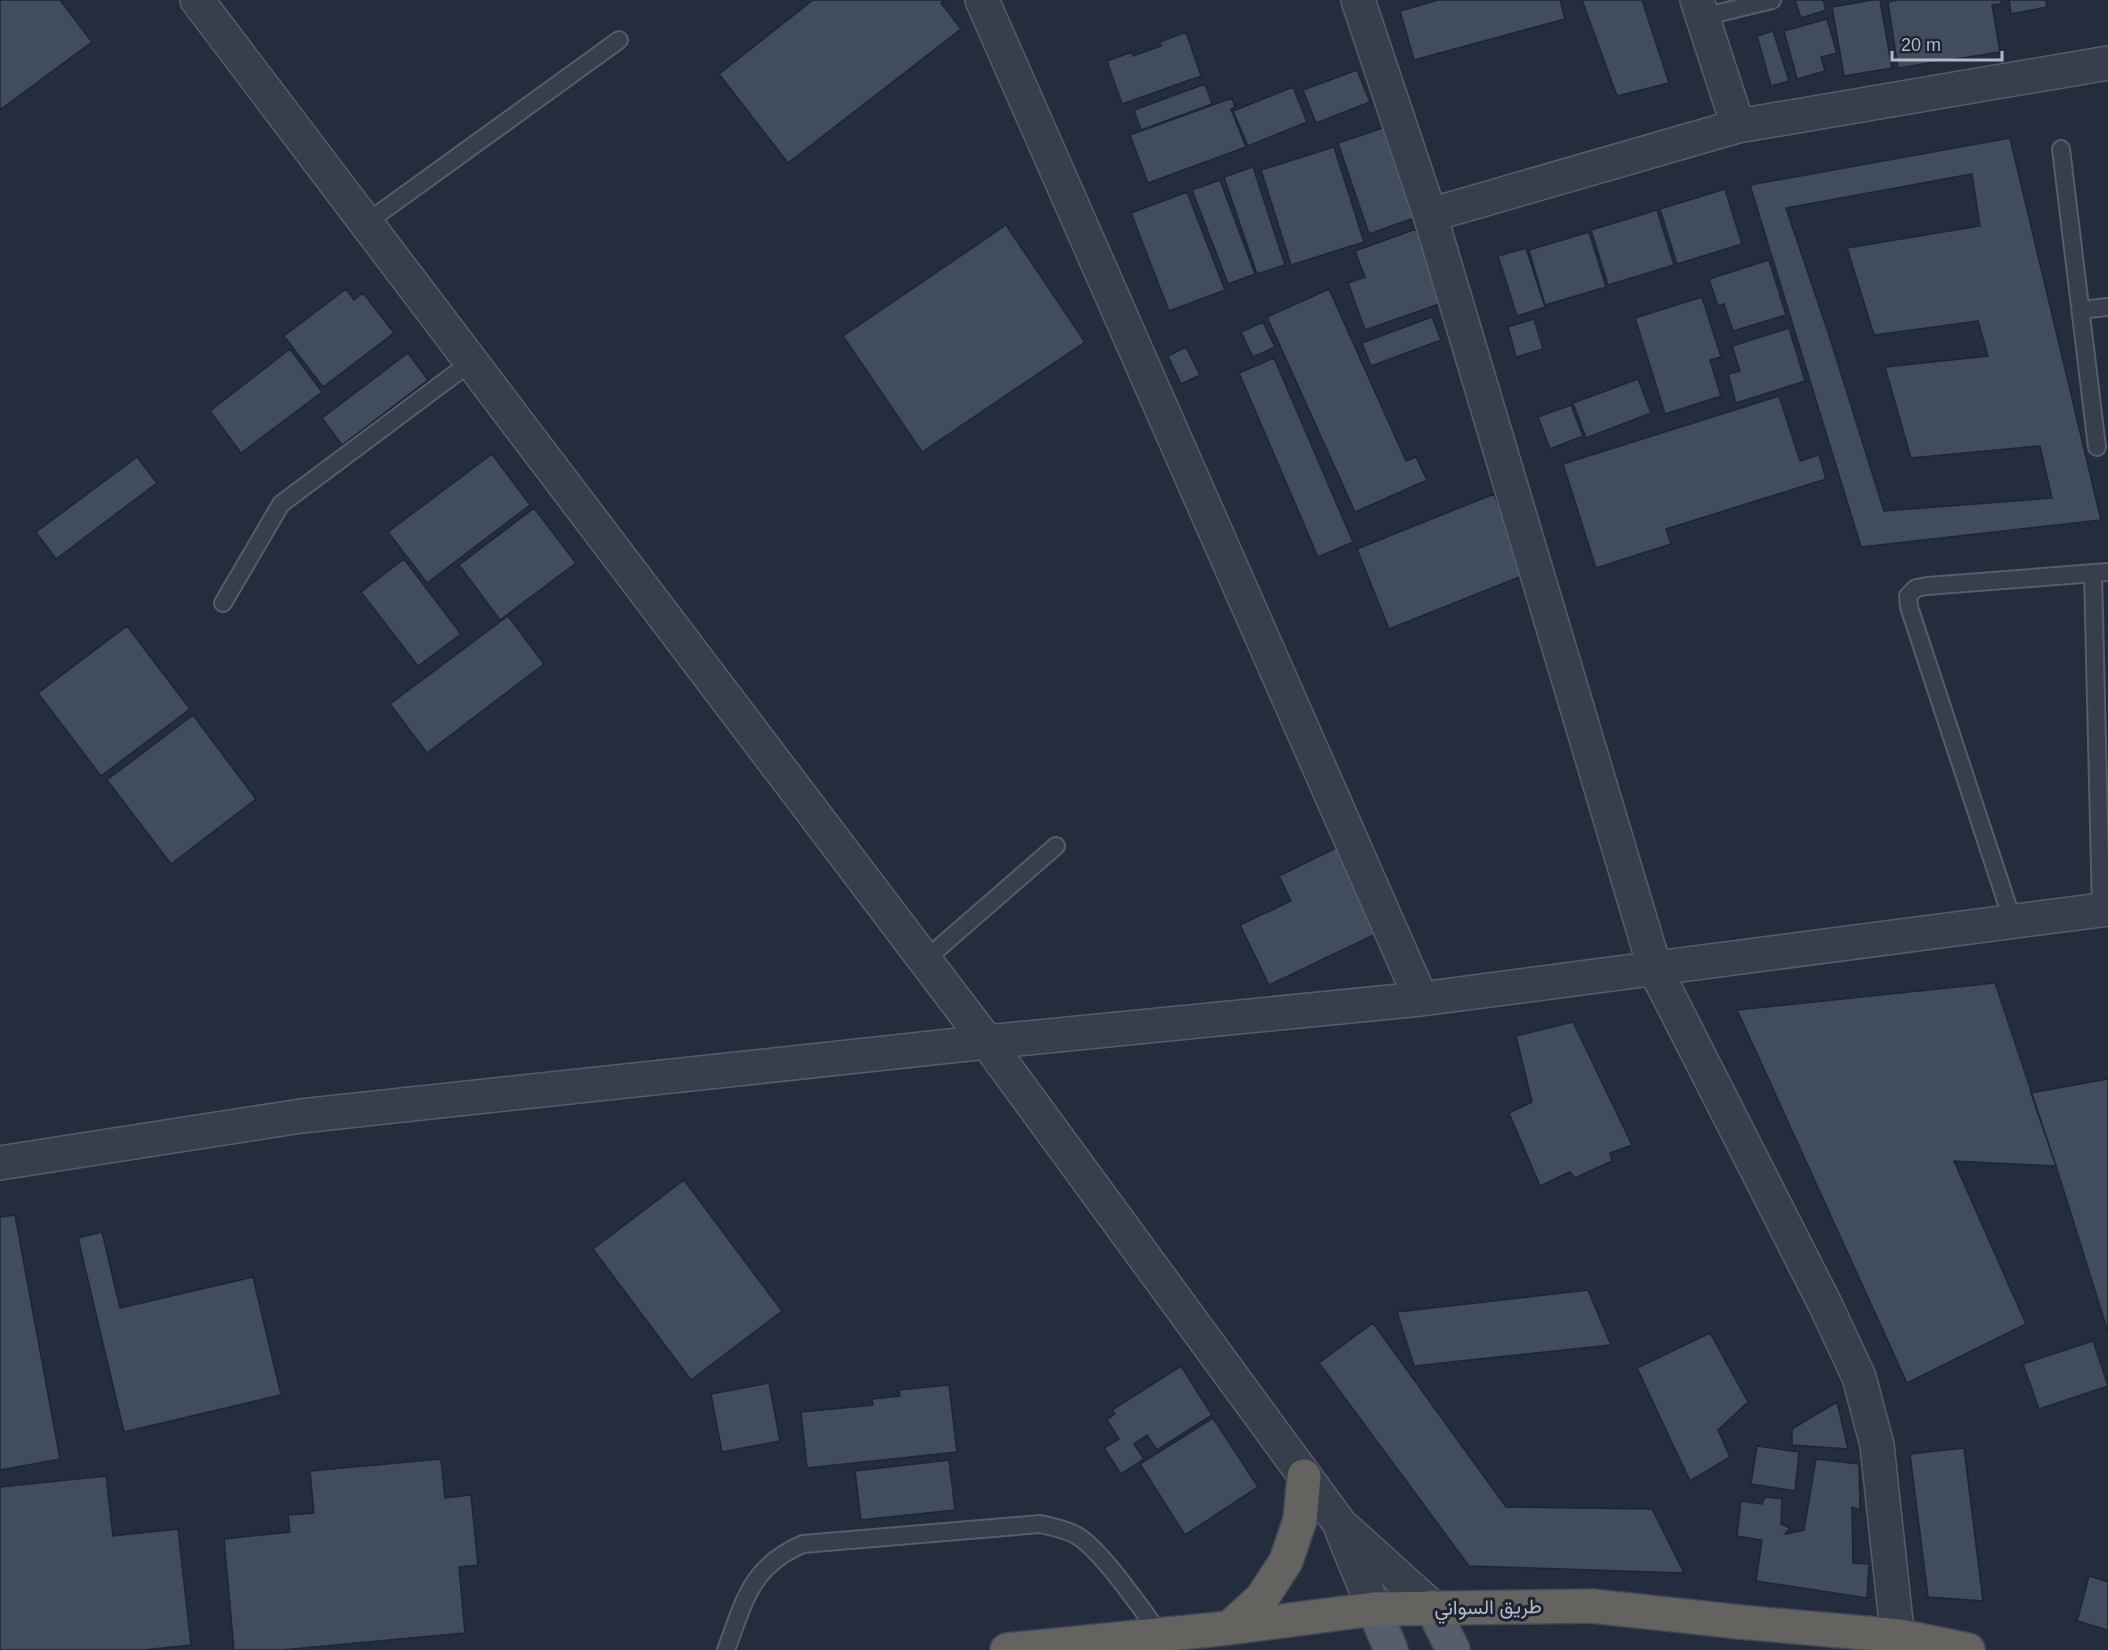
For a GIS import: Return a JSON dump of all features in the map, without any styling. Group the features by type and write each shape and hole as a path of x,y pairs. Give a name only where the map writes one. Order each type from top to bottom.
{"highway":[{"path":"1229,1628 1262,1598 1286,1561 1300,1520 1304,1476"},
{"name":"طريق السواني","path":"1007,1650 1229,1628 1374,1609 1592,1606 1968,1650"}],"main road":[{"path":"1432,1607 1453,1650"},
{"path":"1374,1609 1391,1650"}],"street":[{"path":"982,0 1421,999"},
{"path":"1358,0 1430,215 1655,969 1820,1294 1859,1377 1876,1445 1899,1643"},
{"path":"206,3 366,223 987,1042 1340,1524 1432,1607"},
{"path":"1700,8 1738,126"},
{"path":"1430,215 1738,126 2108,63"},
{"path":"0,1163 300,1116 987,1042 1421,999 2104,910"},
{"path":"1340,1524 1374,1609"}],"lane":[{"path":"1700,8 1772,0"},
{"path":"366,223 619,40"},
{"path":"2061,149 2097,447"},
{"path":"2080,310 2108,307"},
{"path":"223,603 281,504 471,362"},
{"path":"2013,922 1909,608 1908,596 1916,588 2101,573 2104,910"},
{"path":"925,960 1056,846"},
{"path":"726,1650 747,1593 757,1577 777,1557 803,1544 1040,1524 1059,1528 1077,1536 1093,1548 1161,1635"}],"building":[{"path":"0,0 60,0 92,42 0,110"},
{"path":"813,0 945,0 941,3 961,29 788,163 719,74"},
{"path":"1438,0 1560,0 1565,19 1414,60 1400,11"},
{"path":"1582,0 1642,0 1669,83 1617,96"},
{"path":"1795,0 1823,0 1826,10 1801,18"},
{"path":"1880,0 1892,68 1844,76 1832,7"},
{"path":"1898,0 2001,0 2001,4 1992,5 2000,52 1898,68 1888,2"},
{"path":"2009,0 2046,0 2047,7 2011,14"},
{"path":"1827,19 1837,53 1821,57 1825,71 1797,79 1784,31"},
{"path":"1773,31 1789,81 1771,86 1757,36"},
{"path":"1186,32 1201,76 1122,104 1107,61 1132,52 1133,56 1161,46 1160,42"},
{"path":"1357,70 1370,102 1316,123 1303,90"},
{"path":"1205,84 1212,104 1141,130 1134,110"},
{"path":"1293,87 1307,122 1248,146 1233,111"},
{"path":"1232,98 1235,107 1231,109 1246,147 1148,183 1130,135"},
{"path":"1383,128 1414,218 1369,234 1338,143"},
{"path":"2010,138 2101,520 1861,547 1750,185","holes":["1972,174 1980,226 1847,248 1874,335 1978,321 1988,356 1885,367 1911,458 2040,446 2052,498 1884,511 1829,335 1786,208"]},
{"path":"1334,147 1364,242 1291,265 1261,170"},
{"path":"1253,167 1285,265 1257,274 1224,177"},
{"path":"1220,180 1255,274 1228,284 1192,190"},
{"path":"1725,189 1742,244 1677,264 1660,209"},
{"path":"1187,192 1225,290 1169,311 1131,213"},
{"path":"1657,210 1674,265 1608,285 1591,230"},
{"path":"1006,225 1085,342 922,452 843,336"},
{"path":"1416,229 1442,303 1365,330 1348,283 1365,277 1355,251"},
{"path":"1589,232 1606,287 1545,305 1529,250"},
{"path":"1526,248 1545,307 1517,316 1498,256"},
{"path":"1769,260 1786,315 1733,331 1724,304 1718,306 1709,279"},
{"path":"346,289 354,300 363,293 394,333 323,387 284,336"},
{"path":"1329,289 1406,461 1416,457 1427,480 1355,512 1267,317"},
{"path":"1702,297 1721,357 1710,360 1721,396 1665,414 1635,318"},
{"path":"1432,317 1441,340 1371,366 1362,343"},
{"path":"1534,319 1543,349 1516,357 1508,327"},
{"path":"1263,322 1275,347 1253,357 1241,332"},
{"path":"1789,328 1805,381 1736,403 1728,374 1740,371 1732,346"},
{"path":"1186,347 1200,375 1181,384 1168,356"},
{"path":"290,349 322,392 241,453 210,411"},
{"path":"408,353 428,380 342,445 322,418"},
{"path":"1274,358 1353,542 1318,557 1239,373"},
{"path":"1638,379 1651,413 1586,438 1573,403"},
{"path":"1779,396 1800,461 1819,455 1826,479 1666,529 1671,544 1596,568 1563,464"},
{"path":"1571,405 1583,436 1550,449 1538,417"},
{"path":"492,454 530,505 427,583 388,532"},
{"path":"137,457 157,483 56,559 36,532"},
{"path":"1494,494 1527,574 1389,629 1357,549"},
{"path":"534,508 576,563 500,620 459,565"},
{"path":"404,559 461,634 418,666 361,592"},
{"path":"508,616 544,664 427,753 390,704"},
{"path":"127,626 190,709 101,776 38,693"},
{"path":"193,715 256,799 171,864 107,780"},
{"path":"1340,846 1382,931 1269,985 1240,925 1291,901 1279,876"},
{"path":"1995,983 2056,1166 1954,1161 2026,1324 1907,1383 1737,1010"},
{"path":"1573,1022 1632,1145 1610,1153 1612,1161 1575,1178 1570,1172 1540,1186 1509,1113 1532,1102 1516,1036"},
{"path":"2108,1079 2108,1332 2031,1093"},
{"path":"684,1180 782,1311 691,1380 593,1249"},
{"path":"15,1215 60,1459 0,1470 0,1217"},
{"path":"102,1232 120,1308 253,1277 281,1395 124,1432 78,1238"},
{"path":"1588,1290 1611,1345 1414,1366 1397,1312"},
{"path":"1373,1323 1506,1507 1652,1509 1684,1573 1469,1566 1319,1363"},
{"path":"1710,1333 1748,1402 1718,1430 1730,1457 1690,1481 1637,1368"},
{"path":"2093,1341 2108,1386 2039,1409 2023,1364"},
{"path":"1181,1366 1212,1415 1157,1450 1147,1435 1134,1444 1144,1459 1121,1474 1104,1448 1119,1439 1107,1420 1115,1414 1112,1410"},
{"path":"769,1383 780,1441 722,1452 711,1394"},
{"path":"949,1385 957,1452 807,1468 801,1412 873,1405 872,1399 900,1396 899,1390"},
{"path":"1837,1402 1848,1449 1792,1445 1792,1429"},
{"path":"1213,1418 1258,1487 1185,1535 1140,1464"},
{"path":"1757,1446 1799,1452 1795,1491 1751,1484"},
{"path":"1964,1448 1983,1601 1928,1597 1910,1454"},
{"path":"441,1459 445,1498 471,1495 478,1565 459,1567 465,1633 281,1650 234,1650 224,1539 290,1532 288,1515 314,1513 310,1471"},
{"path":"1816,1459 1859,1464 1860,1510 1852,1507 1853,1563 1869,1564 1867,1598 1756,1581 1762,1540 1737,1536 1741,1501 1762,1504 1765,1497 1782,1499 1781,1524 1790,1528 1785,1534 1804,1530"},
{"path":"949,1460 955,1510 861,1520 855,1471"},
{"path":"106,1476 113,1536 178,1529 191,1645 143,1650 0,1650 0,1487"},
{"path":"2089,1576 2108,1582 2108,1630 2077,1621"}]}
